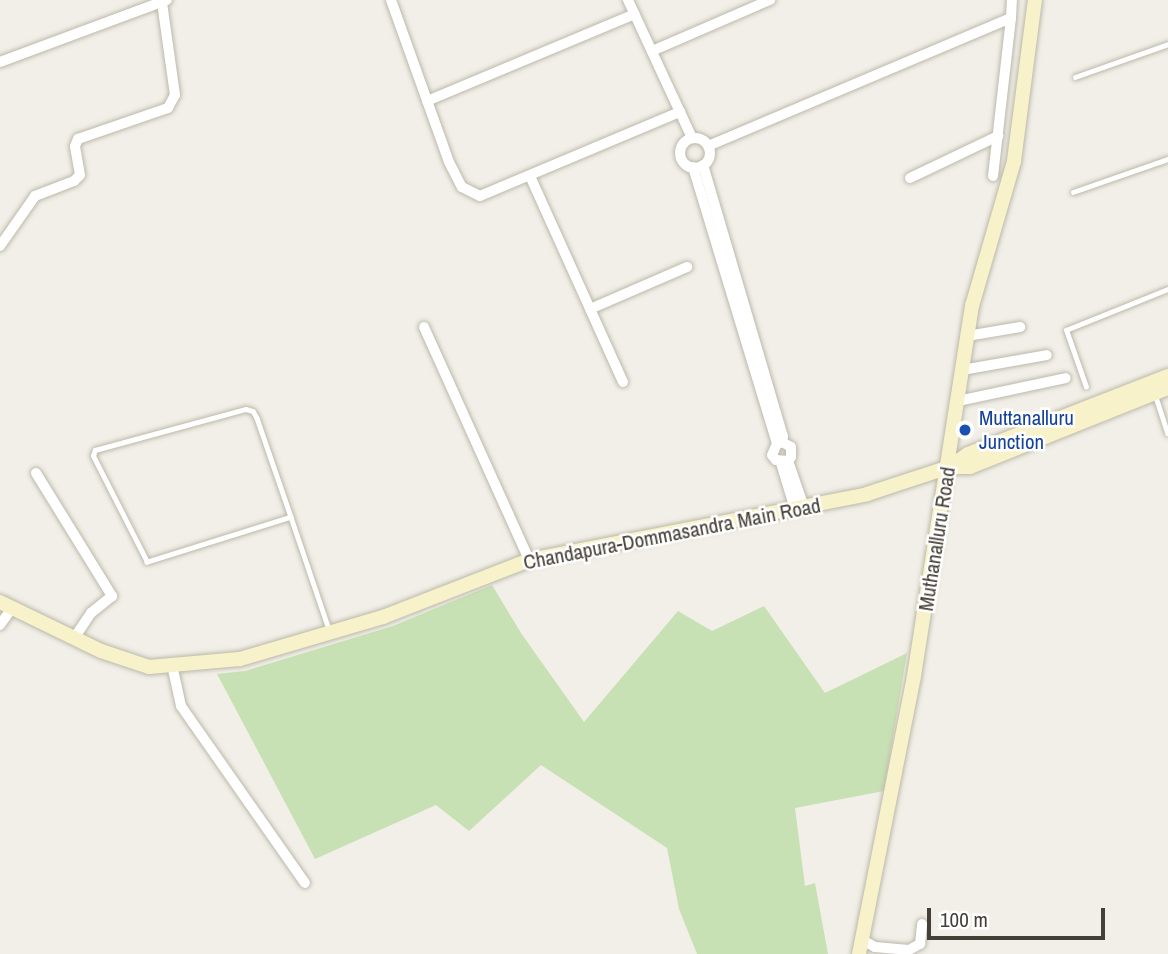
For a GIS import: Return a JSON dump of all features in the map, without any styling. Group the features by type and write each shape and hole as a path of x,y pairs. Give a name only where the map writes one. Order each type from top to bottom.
{"main road":[{"name":"Muthanalluru Road","path":"861,947 914,676 949,467 972,306 1014,162 1035,0"},
{"name":"Chandapura-Dommasandra Main Road","path":"6,605 101,651 149,667 240,659 383,617 529,560 867,494 949,467 968,454 1168,376"},
{"name":"Chandapura-Dommasandra Main Road","path":"949,467 970,467 1161,390"}],"street":[{"path":"391,0 449,162 462,187 480,196 680,112"},
{"path":"628,0 692,138"},
{"path":"652,51 770,0"},
{"path":"993,176 1012,0"},
{"path":"0,62 165,1 175,95 168,108 78,139 75,146 80,175 74,181 35,196 0,246"},
{"path":"427,101 635,14"},
{"path":"709,146 1010,18"},
{"path":"910,178 998,136"},
{"path":"709,146 699,138 692,138 683,144 681,156 698,166 780,443"},
{"path":"698,166 708,160 709,146"},
{"path":"530,176 622,382"},
{"path":"590,309 687,267"},
{"path":"425,327 529,560"},
{"path":"967,336 1020,327"},
{"path":"962,370 1047,355"},
{"path":"958,401 1066,378"},
{"path":"780,443 772,455 785,462 799,508"},
{"path":"780,443 787,444 792,452 785,462"},
{"path":"36,473 112,596 91,613 74,638"},
{"path":"0,625 6,605"},
{"path":"172,665 181,706 305,883"},
{"path":"861,947 909,950 920,944 922,924"}],"lane":[{"path":"1075,77 1168,44"},
{"path":"1073,192 1168,159"},
{"path":"1086,387 1066,330 1168,289"},
{"path":"1161,390 1168,433"},
{"path":"291,517 147,562 93,456 95,450 246,409 253,411 291,517 330,633"}],"green space":[{"path":"492,585 521,633 584,722 678,611 712,631 764,606 825,693 907,653 884,791 795,808 805,886 815,883 828,954 697,954 679,909 667,848 541,765 469,831 436,805 315,859 217,674 245,671 393,626"}],"place":[{"name":"Muttanalluru Junction","path":"965,430"}]}
